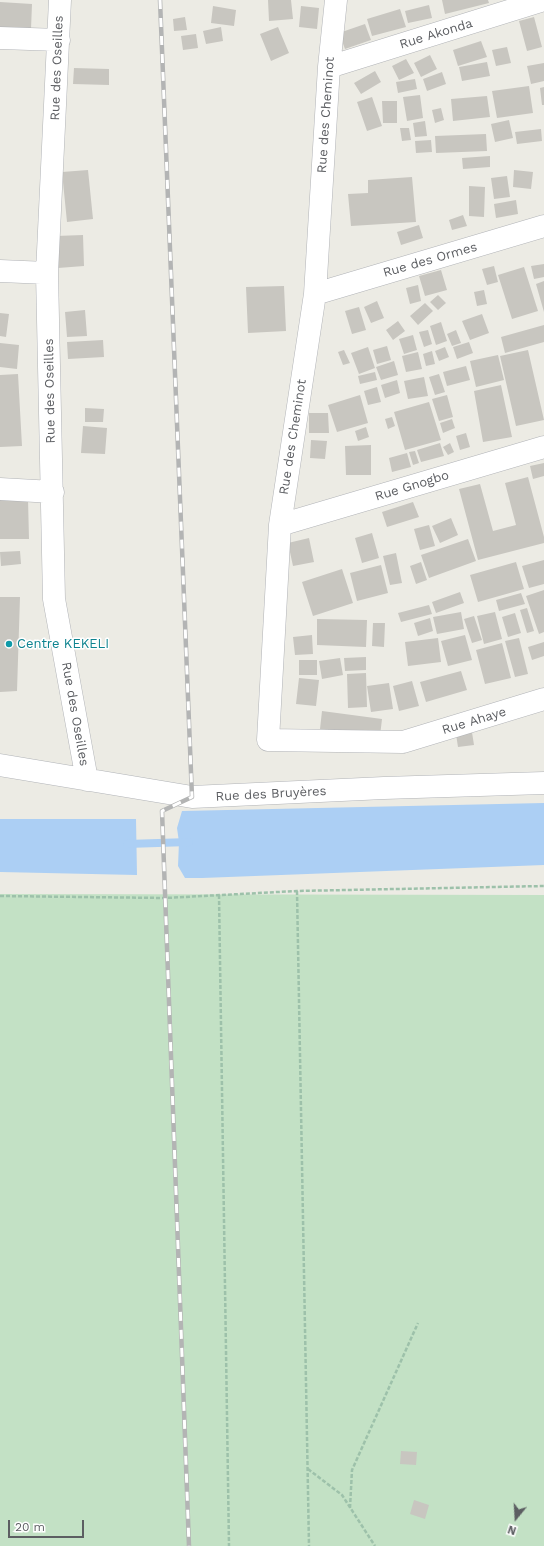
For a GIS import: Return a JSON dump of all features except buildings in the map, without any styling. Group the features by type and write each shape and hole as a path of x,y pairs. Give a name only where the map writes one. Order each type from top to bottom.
{"street":[{"name":"Rue des Oseilles","path":"60,0 48,272 54,599 87,780"},
{"name":"Rue des Cheminot","path":"336,0 328,67 315,294 280,525 268,740 403,742"},
{"name":"Rue Akonda","path":"328,67 544,0"},
{"path":"0,38 59,40"},
{"name":"Rue des Ormes","path":"315,294 544,226"},
{"path":"0,271 48,272"},
{"name":"Rue Gnogbo","path":"280,525 544,446"},
{"path":"0,489 53,492"},
{"name":"Rue Ahaye","path":"403,742 544,699"},
{"name":"Rue des Bruyères","path":"0,765 192,797 384,788 544,783"}],"path":[{"path":"0,896 165,898 297,891 544,886"},
{"path":"297,891 309,1546"},
{"path":"219,895 229,1546"},
{"path":"350,1508 352,1470 418,1323"},
{"path":"308,1469 342,1495 375,1546"}],"green space":[{"path":"0,894 544,895 544,1546 0,1546"}],"water":[{"path":"544,803 544,865 202,878 185,878 178,866 179,842 177,828 182,811"},
{"path":"0,819 136,819 137,875 0,872"}],"waterway":[{"path":"127,844 189,842"}],"railway":[{"path":"160,0 192,797 162,811 189,1546"}],"place":[{"name":"Centre KEKELI","path":"9,644"}]}
